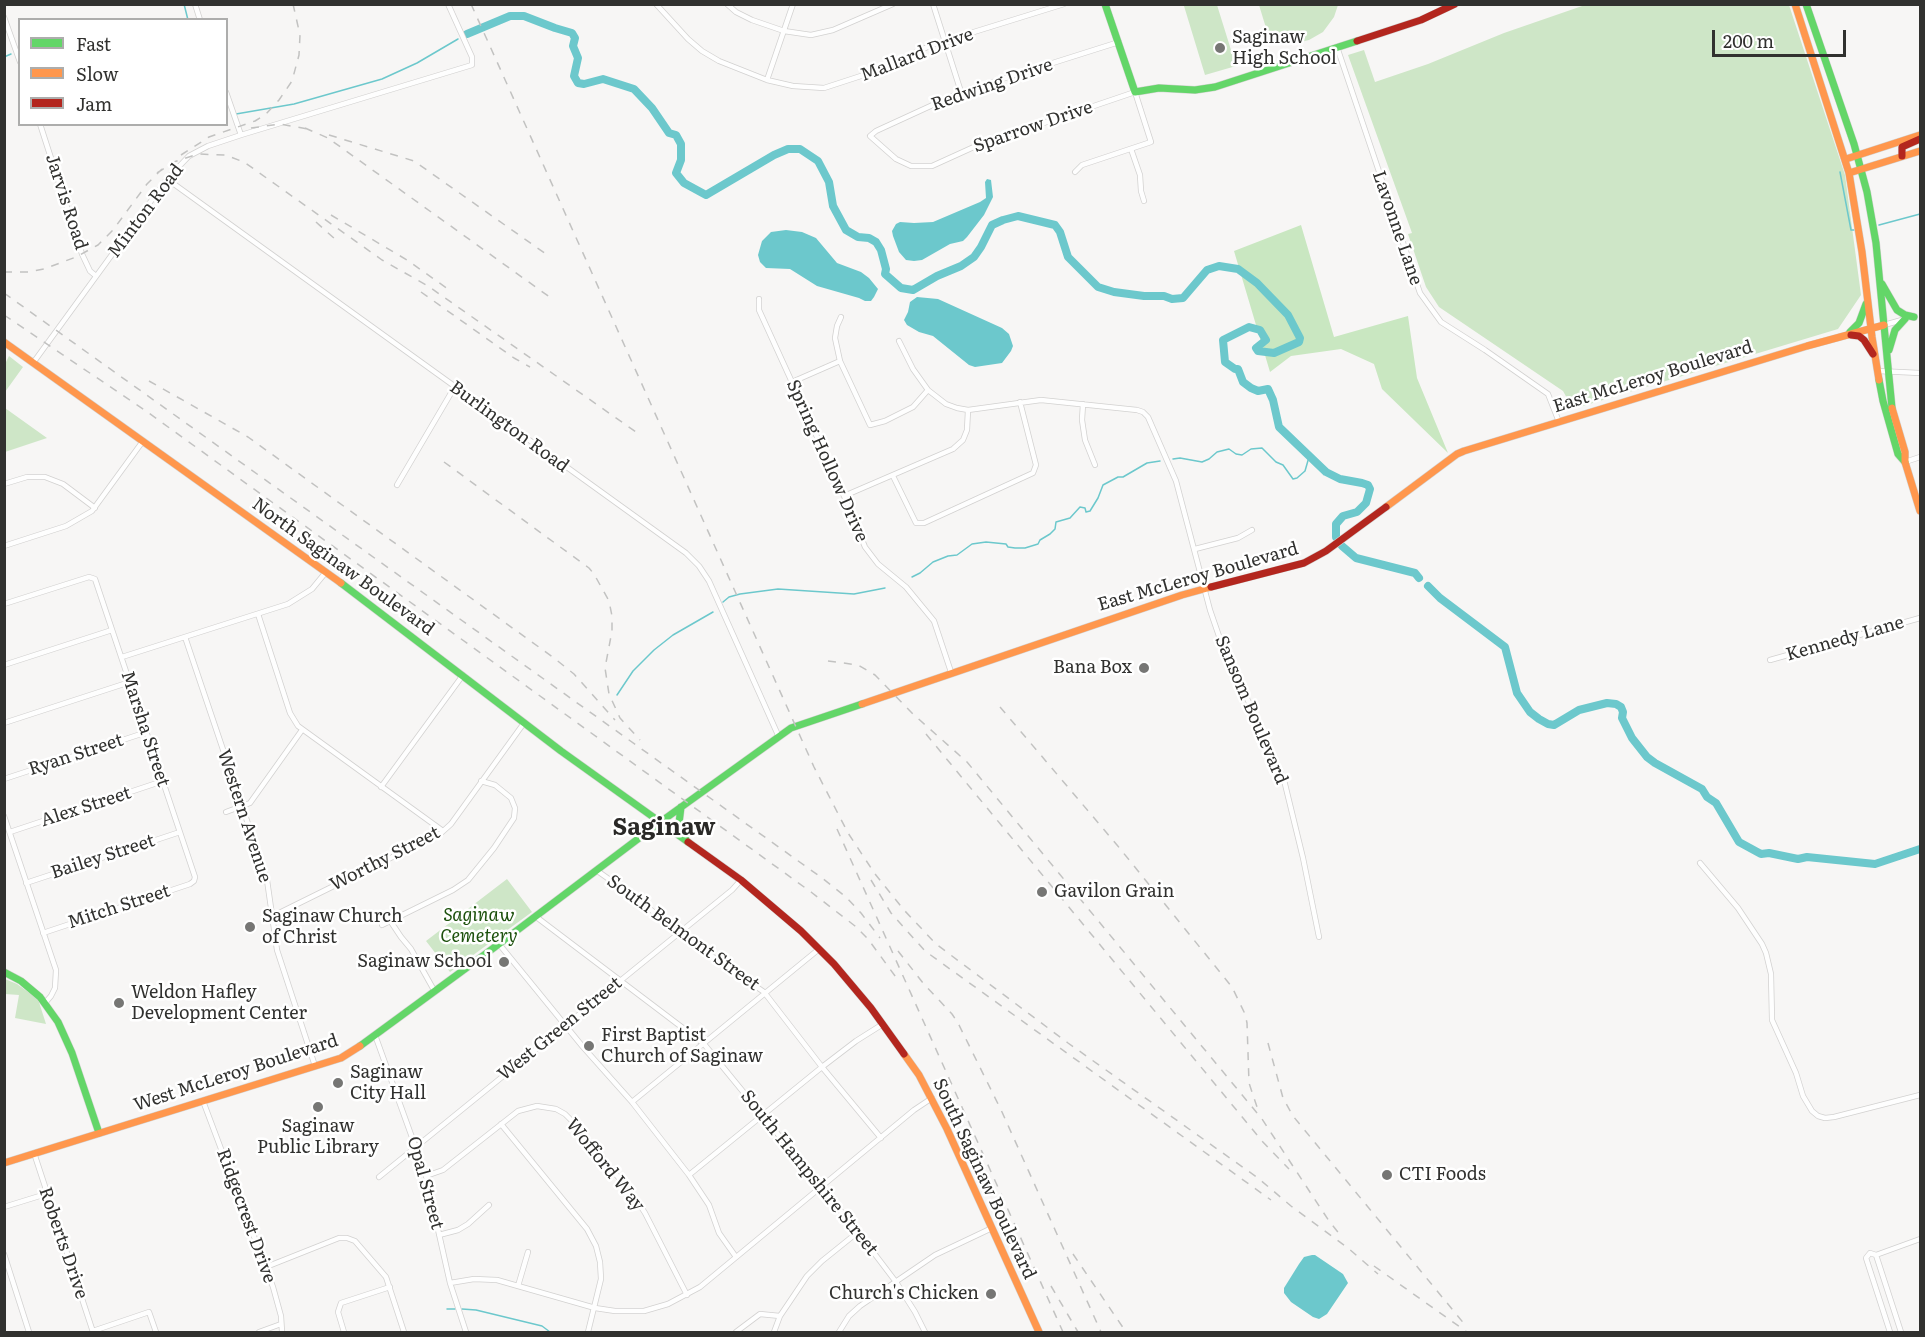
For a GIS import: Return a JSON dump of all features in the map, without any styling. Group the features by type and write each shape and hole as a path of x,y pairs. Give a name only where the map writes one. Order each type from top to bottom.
{"main road":[{"path":"1105,4 1135,92 1158,88 1208,89 1421,20 1455,4"},
{"path":"1795,4 1846,159 1854,196 1871,329 1887,421 1898,454 1905,462"},
{"path":"1806,4 1857,155 1871,211 1893,412 1920,511"},
{"path":"1846,159 1920,137"},
{"path":"1902,156 1902,147 1920,137"},
{"path":"1849,173 1920,151"},
{"path":"1879,274 1884,290 1894,306 1901,313 1917,316"},
{"path":"1845,336 1859,323 1868,295"},
{"path":"1887,355 1894,330 1905,319"},
{"name":"East McLeroy Boulevard","path":"659,823 778,735 800,724 1205,588 1284,569 1310,560 1326,551 1457,454 1796,349 1884,325"},
{"path":"1845,336 1856,335 1864,339 1876,359"},
{"name":"North Saginaw Boulevard","path":"4,342 326,572 659,823"},
{"path":"681,807 679,823 687,841"},
{"name":"South Saginaw Boulevard","path":"659,823 741,880 779,910 850,982 883,1024 932,1098 1039,1332"},
{"name":"West McLeroy Boulevard","path":"4,1162 341,1058 435,992 659,823"},
{"path":"4,972 21,981 40,997 58,1022 72,1053 99,1133"}],"street":[{"name":"Minton Road","path":"33,363 167,178 178,166 198,151 242,135 467,67 473,63 448,4"},
{"name":"Mallard Drive","path":"656,4 688,39 710,56 767,80 793,86 824,88 870,73 945,41 1064,4"},
{"path":"767,80 793,4"},
{"path":"728,5 744,17 784,31 797,34 819,34 893,4"},
{"path":"933,4 961,92"},
{"path":"4,17 18,56"},
{"name":"Redwing Drive","path":"932,166 911,166 896,159 870,136 876,131 961,92 1119,42"},
{"name":"Lavonne Lane","path":"1337,47 1420,293 1441,322 1548,394 1559,422"},
{"path":"1075,172 1082,165 1151,142 1135,92"},
{"name":"Sparrow Drive","path":"932,166 986,143 1135,92"},
{"path":"228,97 242,135"},
{"name":"Jarvis Road","path":"41,126 82,254 90,271 96,276"},
{"path":"1131,149 1140,175 1144,201"},
{"name":"Burlington Road","path":"167,178 454,388 683,550 699,566 709,581 778,735"},
{"name":"Spring Hollow Drive","path":"759,298 759,310 865,547 878,564 906,587 934,621 951,672"},
{"path":"1884,325 1917,316"},
{"path":"841,317 835,338 840,361 870,425 885,421 913,407 928,390"},
{"path":"844,496 953,449 963,440 968,430 968,410 946,404 928,390 913,369 899,342"},
{"path":"792,382 840,361"},
{"path":"1878,371 1920,373"},
{"path":"397,485 454,388"},
{"name":"Sansom Boulevard","path":"968,410 1041,400 1137,410 1148,417 1176,481 1220,639 1284,780 1319,937"},
{"path":"892,476 916,523 924,523 1033,473 1036,465 1020,402"},
{"path":"1083,404 1082,420 1085,440 1095,465"},
{"path":"4,546 66,526 95,508 143,441"},
{"path":"1905,462 1920,457"},
{"path":"4,484 27,477 45,477 63,484 95,508"},
{"path":"1195,549 1238,538 1252,530"},
{"path":"122,657 294,601 312,589 326,572"},
{"name":"Marsha Street","path":"4,604 94,577 195,877 194,881"},
{"path":"258,614 290,713 302,730 443,831"},
{"name":"Kennedy Lane","path":"1770,660 1920,618"},
{"path":"4,665 112,630"},
{"name":"Western Avenue","path":"186,637 267,880 277,950 315,1066"},
{"path":"381,787 463,675"},
{"path":"4,723 130,682"},
{"name":"Worthy Street","path":"271,916 443,831 451,824 524,723"},
{"path":"226,812 242,808 255,798 302,730"},
{"name":"Ryan Street","path":"4,779 147,732"},
{"path":"382,925 453,890 468,880 495,848 508,829 515,813 512,798 495,785 482,781"},
{"name":"Alex Street","path":"10,832 163,782"},
{"path":"4,816 56,970 55,987 45,1004"},
{"name":"Bailey Street","path":"26,883 180,832"},
{"path":"1700,863 1738,908 1766,953 1771,974 1772,1020 1796,1073 1807,1106 1818,1116 1825,1118 1920,1095"},
{"name":"South Belmont Street","path":"596,870 643,903 678,933 764,992 881,1138"},
{"name":"West Green Street","path":"379,1177 741,880"},
{"name":"Mitch Street","path":"43,933 194,881"},
{"name":"South Hampshire Street","path":"535,916 704,1044 858,1232 896,1282 925,1332"},
{"path":"391,922 411,949 435,992"},
{"path":"499,944 632,1102 689,1175 709,1205 719,1233 736,1257"},
{"path":"632,1102 819,949"},
{"path":"689,1175 822,1067 883,1024"},
{"name":"Opal Street","path":"375,1035 417,1146 450,1283 466,1332"},
{"path":"450,1283 481,1278 595,1308 622,1312 644,1311 668,1304 700,1287 914,1110 932,1098"},
{"name":"Ridgecrest Drive","path":"203,1101 266,1266 281,1316 282,1332"},
{"name":"Wofford Way","path":"426,1176 443,1170 512,1114 530,1106 552,1108 565,1114 636,1199 687,1295"},
{"path":"501,1124 592,1237 598,1253 601,1272 600,1287 588,1332"},
{"name":"Roberts Drive","path":"34,1154 93,1332"},
{"path":"4,1207 46,1194"},
{"path":"439,1235 458,1230 468,1224 489,1205"},
{"path":"839,1332 849,1316 860,1306 935,1255 992,1228"},
{"path":"774,1332 780,1316 807,1276 858,1232"},
{"path":"266,1266 339,1238 355,1241 386,1277 404,1332"},
{"path":"1890,1332 1866,1258 1870,1253 1876,1255 1920,1239"},
{"path":"518,1286 528,1252"},
{"path":"4,1254 29,1332"},
{"path":"1876,1255 1901,1332"},
{"path":"344,1332 338,1312 341,1303 390,1287"},
{"path":"93,1332 149,1312 156,1332"},
{"path":"735,1332 760,1314 780,1316"},
{"path":"259,1332 281,1324"}],"green space":[{"path":"1259,4 1338,5 1334,17 1323,32 1309,40 1292,44 1270,41"},
{"path":"1217,5 1236,66 1205,75 1184,6"},
{"path":"1585,5 1789,5 1845,175 1861,295 1838,329 1573,409 1563,391 1439,307 1426,287 1408,234 1412,233 1348,55 1364,50 1375,82"},
{"path":"1301,225 1334,337 1408,316 1417,378 1448,453 1382,389 1374,364 1341,349 1291,356 1270,372 1234,251"},
{"path":"9,356 23,367 5,392 5,364"},
{"path":"5,408 47,438 5,452"},
{"name":"Saginaw Cemetery","path":"507,879 532,912 450,972 426,941"},
{"path":"5,979 17,984 38,999 46,1024 15,1018 19,995 5,994"}],"water":[{"path":"987,179 991,180 993,197 984,215 963,241 950,244 922,260 906,260 899,252 893,236 892,231 896,224 933,222 980,202 986,198 985,182"},
{"path":"786,230 802,232 816,238 837,263 861,272 869,278 878,289 871,301 817,286 790,269 766,268 760,262 758,255 762,241 771,232"},
{"path":"917,297 938,299 1002,328 1009,334 1013,346 1011,351 1002,363 975,367 969,365 933,336 907,325 904,320 910,302"},
{"path":"1312,1255 1343,1274 1348,1283 1327,1314 1319,1319 1291,1302 1284,1293 1284,1288 1304,1257"}],"waterway":[{"path":"184,4 188,18"},
{"path":"467,34 510,16 524,16 572,33 575,38 573,46 578,58 574,76 578,83 584,84 603,79 634,89 652,108 669,133 676,135 681,144 681,160 676,173 684,183 706,195 774,155 788,149 800,149 818,161 829,182 833,206 846,230 858,237 869,238 876,242 881,250 886,269 885,274 901,288 913,290 961,266 974,257 992,225 1018,216 1055,225 1060,232 1068,257 1098,287 1114,292 1164,296 1172,299 1183,298 1207,270 1219,266 1238,269 1257,283 1288,315 1300,338 1299,342 1274,353 1258,351 1256,348 1266,340 1260,330 1249,327 1223,340 1225,362 1238,369 1243,382 1251,388 1258,391 1268,389 1279,427 1326,472 1340,479 1368,485 1370,489 1366,503 1357,512 1343,516 1336,524 1336,537"},
{"path":"236,114 294,104 382,79 417,63 458,39"},
{"path":"4,57 11,54"},
{"path":"1840,172 1851,230 1854,230"},
{"path":"1879,225 1920,214"},
{"path":"1173,459 1202,462 1217,452 1229,449 1242,455 1251,449 1262,448 1276,462 1283,465 1293,479 1305,471 1309,457"},
{"path":"912,577 933,562 957,555 972,544 986,542 1006,544 1008,547 1015,548 1038,544 1055,529 1056,522 1070,518 1080,507 1085,508 1086,512 1090,511 1103,485 1147,463 1160,461"},
{"path":"1342,546 1356,558 1415,573 1419,578"},
{"path":"1428,586 1440,598 1505,647 1517,693 1530,712 1548,724 1554,725 1579,710 1607,703 1621,707 1622,718 1632,738 1647,757 1702,789 1707,797 1716,803 1739,842 1761,854 1875,864 1920,849"},
{"path":"723,602 729,597 740,594 778,589 854,594 885,588"},
{"path":"617,695 633,671 654,650 673,635 713,612"},
{"path":"447,1309 455,1309"},
{"path":"462,1309 476,1310 542,1326 550,1332"}],"railway":[{"path":"181,155 209,137 255,121 266,114 279,100 292,81 299,55 300,35 293,4"},
{"path":"471,4 814,767 848,833 875,874 936,944 1068,1043 1258,1178 1378,1274"},
{"path":"251,128 280,124 313,130"},
{"path":"305,128 328,138 551,298"},
{"path":"329,135 414,161 546,254"},
{"path":"157,173 174,162 198,154 225,155 244,162 382,260 428,286 636,432"},
{"path":"4,272 44,269 76,257 98,245 113,230 147,184 162,169"},
{"path":"331,215 407,260 448,289"},
{"path":"316,222 336,240"},
{"path":"421,292 530,367"},
{"path":"4,293 822,878 846,897 880,938"},
{"path":"4,315 146,411 811,892 868,939 898,980"},
{"path":"149,381 248,437 554,658 574,674 615,720"},
{"path":"444,462 589,568 594,574 609,601 612,616 612,631 605,668 609,694 620,718 640,740"},
{"path":"828,661 858,665 875,675 913,714 967,762 1262,1119 1341,1236"},
{"path":"1000,707 1117,845 1232,987 1247,1023 1249,1083 1257,1107"},
{"path":"926,734 1262,1141 1289,1169"},
{"path":"837,829 1063,1332"},
{"path":"871,880 891,913 925,951 1271,1200"},
{"path":"898,951 958,1023 1002,1112 1101,1332"},
{"path":"1268,1043 1283,1098 1293,1116 1466,1326"},
{"path":"1073,1254 1126,1332"},
{"path":"1374,1266 1467,1332"},
{"path":"1051,1286 1078,1332"}],"traffic: fast":[{"path":"1105,4 1135,92 1159,88 1195,90 1215,87 1357,41"},
{"path":"1806,4 1854,144 1867,192 1876,243 1892,408"},
{"path":"1882,284 1897,310 1914,317"},
{"path":"1850,332 1859,323 1866,304"},
{"path":"1889,350 1895,330 1905,319"},
{"path":"1879,380 1898,454 1905,462"},
{"path":"341,583 561,751 688,842"},
{"path":"360,1046 659,823 791,728 862,704"},
{"path":"681,807 679,823 686,840"},
{"path":"4,972 21,981 40,997 58,1022 72,1053 99,1133"}],"traffic: slow":[{"path":"1795,4 1849,173 1879,380"},
{"path":"1846,159 1920,135"},
{"path":"1849,173 1920,151"},
{"path":"1386,507 1464,451 1807,346 1884,325"},
{"path":"4,342 341,583"},
{"path":"1892,408 1920,511"},
{"path":"862,704 1211,587"},
{"path":"4,1163 341,1058 360,1046"},
{"path":"904,1054 919,1075 947,1129 1039,1332"}],"traffic: jam":[{"path":"1357,41 1421,20 1455,4"},
{"path":"1902,156 1902,147 1920,139"},
{"path":"1851,335 1859,336 1864,340 1873,354"},
{"path":"1211,587 1304,563 1326,551 1386,507"},
{"path":"688,842 741,880 801,931 834,964 871,1008 904,1054"}],"place":[{"name":"Saginaw High School","path":"1220,48"},
{"name":"Bana Box","path":"1144,668"},
{"name":"Gavilon Grain","path":"1042,892"},
{"name":"Saginaw Church of Christ","path":"250,927"},
{"name":"Saginaw School","path":"504,962"},
{"name":"Weldon Hafley Development Center","path":"119,1003"},
{"name":"First Baptist Church of Saginaw","path":"589,1046"},
{"name":"Saginaw City Hall","path":"338,1083"},
{"name":"Saginaw Public Library","path":"318,1107"},
{"name":"CTI Foods","path":"1387,1175"},
{"name":"Church's Chicken","path":"991,1294"}],"district":[{"name":"Saginaw","path":"664,828"}]}
